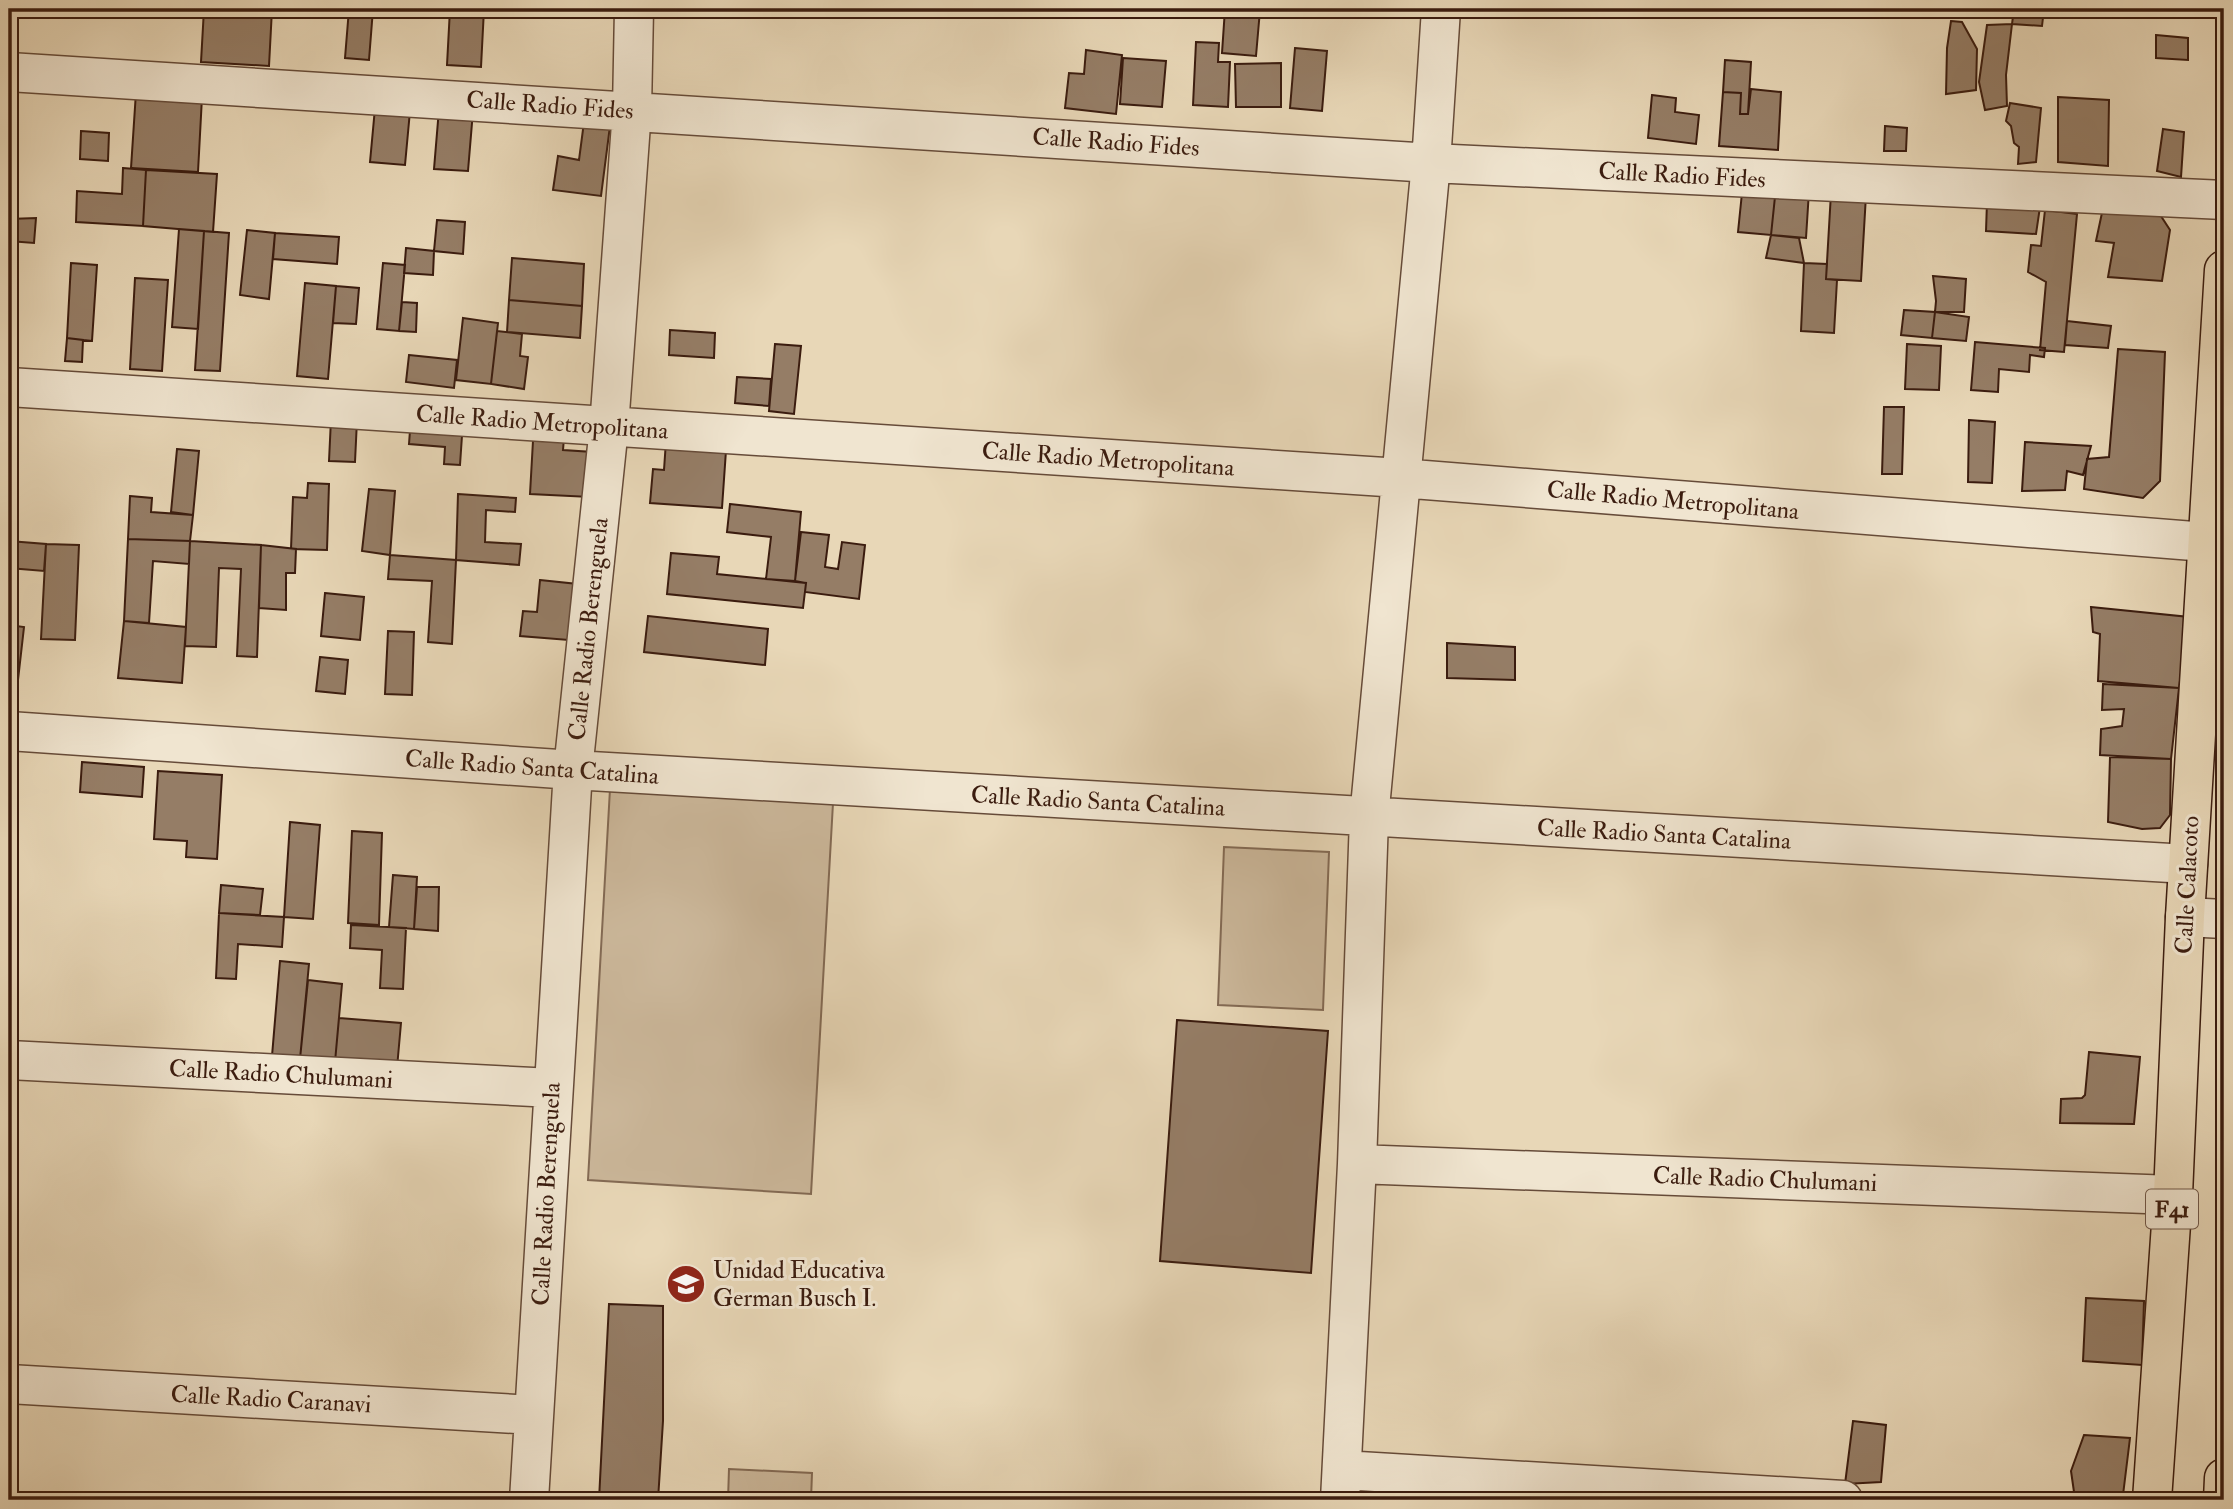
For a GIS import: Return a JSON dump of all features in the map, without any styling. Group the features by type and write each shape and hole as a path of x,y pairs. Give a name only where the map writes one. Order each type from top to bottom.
{"main road":[{"name":"Calle Calacoto","path":"2152,1500 2173,1195 2188,863 2215,545 2224,270"},
{"path":"2223,1500 2224,1478"}],"street":[{"name":"Calle Radio Berenguela","path":"529,1500 573,770 609,427 632,110 634,9"},
{"path":"1441,9 1431,163 1369,818 1357,1164 1341,1485 1843,1500"},
{"name":"Calle Radio Fides","path":"9,72 1431,163 2224,200"},
{"name":"Calle Radio Metropolitana","path":"9,387 1400,478 2215,545"},
{"name":"Calle Radio Santa Catalina","path":"9,731 573,770 1369,818 2188,863"},
{"path":"2185,917 2224,919"},
{"name":"Calle Radio Chulumani","path":"9,1060 553,1088"},
{"name":"Calle Radio Chulumani","path":"1357,1164 2173,1195"},
{"name":"Calle Radio Caranavi","path":"9,1384 533,1415"}],"shaded area":[{"path":"610,789 833,803 811,1194 588,1180"},
{"path":"1224,847 1329,852 1323,1010 1218,1005"},
{"path":"729,1469 812,1473 811,1500 728,1500"}],"building":[{"path":"204,9 272,9 269,66 201,62"},
{"path":"349,9 373,9 369,60 345,58"},
{"path":"373,9 418,9 418,16 372,13"},
{"path":"450,9 484,9 481,67 447,65"},
{"path":"1225,9 1260,10 1256,56 1222,53"},
{"path":"2014,9 2044,9 2042,26 2012,24"},
{"path":"1951,21 1962,22 1977,49 1976,90 1946,94 1947,48"},
{"path":"2012,24 2006,75 2007,106 1985,110 1979,82 1987,25"},
{"path":"2156,35 2188,38 2188,60 2156,58"},
{"path":"1196,42 1219,43 1218,62 1230,62 1228,107 1193,105"},
{"path":"1295,48 1327,51 1322,111 1290,108"},
{"path":"1086,50 1122,55 1116,114 1065,108 1069,73 1084,74"},
{"path":"1123,58 1166,61 1162,107 1120,104"},
{"path":"1725,60 1751,62 1748,114 1740,114 1741,93 1723,92"},
{"path":"1281,63 1281,107 1236,107 1235,64"},
{"path":"1751,89 1781,92 1778,150 1719,146 1723,92 1741,93 1740,114 1748,114"},
{"path":"136,92 202,97 198,172 131,168"},
{"path":"1652,95 1676,98 1675,112 1699,115 1696,144 1648,138"},
{"path":"2058,97 2109,100 2108,166 2058,162"},
{"path":"2010,103 2041,108 2036,162 2018,164 2019,147 2014,143 2011,126 2006,121"},
{"path":"375,108 410,111 405,165 370,162"},
{"path":"439,109 473,111 468,171 434,169"},
{"path":"584,122 610,126 601,196 553,190 558,156 579,160"},
{"path":"1885,126 1907,128 1906,151 1884,151"},
{"path":"2163,129 2184,132 2181,177 2157,171"},
{"path":"81,131 109,133 108,161 80,159"},
{"path":"123,168 146,170 143,226 76,222 77,191 122,194"},
{"path":"146,170 217,174 213,232 143,226"},
{"path":"1743,183 1776,187 1771,235 1738,232"},
{"path":"1776,187 1809,191 1806,238 1771,235"},
{"path":"1831,193 1866,195 1861,281 1826,279"},
{"path":"1987,202 2040,207 2036,234 1986,231"},
{"path":"2103,208 2157,210 2170,230 2162,281 2108,277 2114,243 2096,241"},
{"path":"2045,210 2077,214 2064,352 2040,350 2046,282 2028,272 2031,245 2041,246"},
{"path":"36,218 34,243 9,241 9,219"},
{"path":"437,220 465,222 463,254 434,251"},
{"path":"179,229 204,231 198,329 172,327"},
{"path":"247,230 275,233 269,299 240,295"},
{"path":"204,231 229,233 220,371 195,370"},
{"path":"275,233 339,237 337,264 273,259"},
{"path":"1771,235 1799,238 1804,263 1766,258"},
{"path":"406,248 434,251 433,275 404,273"},
{"path":"512,258 584,264 582,306 509,300"},
{"path":"71,263 97,265 92,341 67,338"},
{"path":"383,263 405,265 399,331 377,329"},
{"path":"1804,263 1827,264 1826,279 1837,280 1834,333 1801,331"},
{"path":"1933,276 1966,279 1964,312 1935,312"},
{"path":"135,278 168,280 162,371 130,369"},
{"path":"305,283 336,286 328,379 297,376"},
{"path":"336,286 359,288 356,324 333,323"},
{"path":"509,300 582,306 580,338 507,332"},
{"path":"402,302 417,303 416,332 399,331"},
{"path":"1904,310 1935,312 1932,338 1901,335"},
{"path":"1935,312 1969,317 1966,341 1932,338"},
{"path":"463,318 498,323 491,384 456,380"},
{"path":"2067,321 2111,326 2108,348 2065,345"},
{"path":"670,330 715,333 714,358 669,355"},
{"path":"497,331 522,334 520,356 528,357 524,389 491,384"},
{"path":"67,338 83,340 82,362 65,361"},
{"path":"1975,342 2045,348 2044,357 2030,355 2029,372 1999,369 1998,392 1971,390"},
{"path":"775,344 801,346 794,414 769,411"},
{"path":"1907,344 1941,346 1939,390 1905,389"},
{"path":"2118,349 2165,352 2160,481 2143,498 2084,489 2087,459 2109,457"},
{"path":"409,355 457,360 454,388 406,382"},
{"path":"737,377 771,379 769,406 735,403"},
{"path":"1884,407 1904,407 1902,474 1882,474"},
{"path":"411,417 463,421 460,465 444,464 445,447 409,444"},
{"path":"331,419 357,420 355,462 329,461"},
{"path":"1969,420 1995,422 1992,483 1968,482"},
{"path":"534,423 565,426 563,450 593,452 590,497 530,494"},
{"path":"727,436 722,508 650,503 653,469 664,470 666,441"},
{"path":"2025,442 2091,446 2083,475 2067,471 2065,490 2022,491"},
{"path":"177,449 199,451 193,515 171,512"},
{"path":"308,483 329,484 327,550 291,549 293,497 307,498"},
{"path":"369,489 395,491 390,555 362,551"},
{"path":"458,494 516,498 515,512 486,510 485,542 521,544 519,565 456,560"},
{"path":"130,496 152,498 151,512 193,515 190,541 128,539"},
{"path":"730,504 801,512 795,581 766,579 771,537 727,532"},
{"path":"801,532 829,535 825,567 838,569 842,542 865,545 859,599 805,592 806,583 795,581"},
{"path":"128,539 190,541 189,564 153,561 149,623 124,621"},
{"path":"9,541 46,544 44,571 9,568"},
{"path":"190,541 261,545 257,657 237,656 241,569 219,568 216,647 185,646"},
{"path":"46,544 79,545 75,640 41,639"},
{"path":"261,545 296,549 295,573 286,573 286,610 259,608"},
{"path":"671,553 719,557 717,574 806,583 803,608 667,594"},
{"path":"390,555 456,560 452,644 428,642 432,581 388,579"},
{"path":"540,580 587,585 581,641 520,636 523,611 537,612"},
{"path":"325,593 364,597 360,640 321,636"},
{"path":"2091,607 2189,617 2179,688 2098,681 2100,634 2093,632"},
{"path":"648,616 768,629 765,665 644,652"},
{"path":"124,621 186,627 182,683 118,678"},
{"path":"9,625 24,627 18,680 9,679"},
{"path":"388,631 414,632 412,695 385,694"},
{"path":"1447,643 1515,647 1515,680 1447,678"},
{"path":"320,657 348,660 345,694 316,691"},
{"path":"2103,684 2179,688 2171,759 2100,755 2101,729 2122,726 2124,709 2102,710"},
{"path":"2110,757 2171,759 2170,815 2160,828 2142,829 2108,822"},
{"path":"82,762 144,767 142,797 80,792"},
{"path":"158,771 222,775 217,859 186,857 187,841 154,839"},
{"path":"290,822 320,825 313,919 284,917"},
{"path":"352,831 382,833 379,925 348,923"},
{"path":"393,875 417,877 414,929 389,927"},
{"path":"221,885 263,889 260,915 219,913"},
{"path":"417,887 439,887 438,931 414,929"},
{"path":"219,913 284,917 282,947 238,944 236,979 216,978"},
{"path":"351,925 406,928 403,989 380,988 382,950 350,948"},
{"path":"280,961 309,964 300,1059 272,1056"},
{"path":"308,980 342,984 335,1062 300,1059"},
{"path":"339,1018 401,1023 397,1068 335,1062"},
{"path":"1177,1020 1328,1031 1311,1273 1160,1261"},
{"path":"2089,1052 2140,1057 2134,1124 2060,1123 2061,1099 2082,1098 2085,1095"},
{"path":"2086,1298 2144,1301 2142,1365 2083,1361"},
{"path":"609,1304 663,1306 663,1421 658,1500 599,1500"},
{"path":"1853,1421 1886,1425 1881,1482 1845,1484"},
{"path":"2084,1435 2130,1438 2123,1495 2106,1498 2074,1492 2071,1471"}],"place":[{"name":"Unidad Educativa German Busch I.","path":"686,1284"}]}
